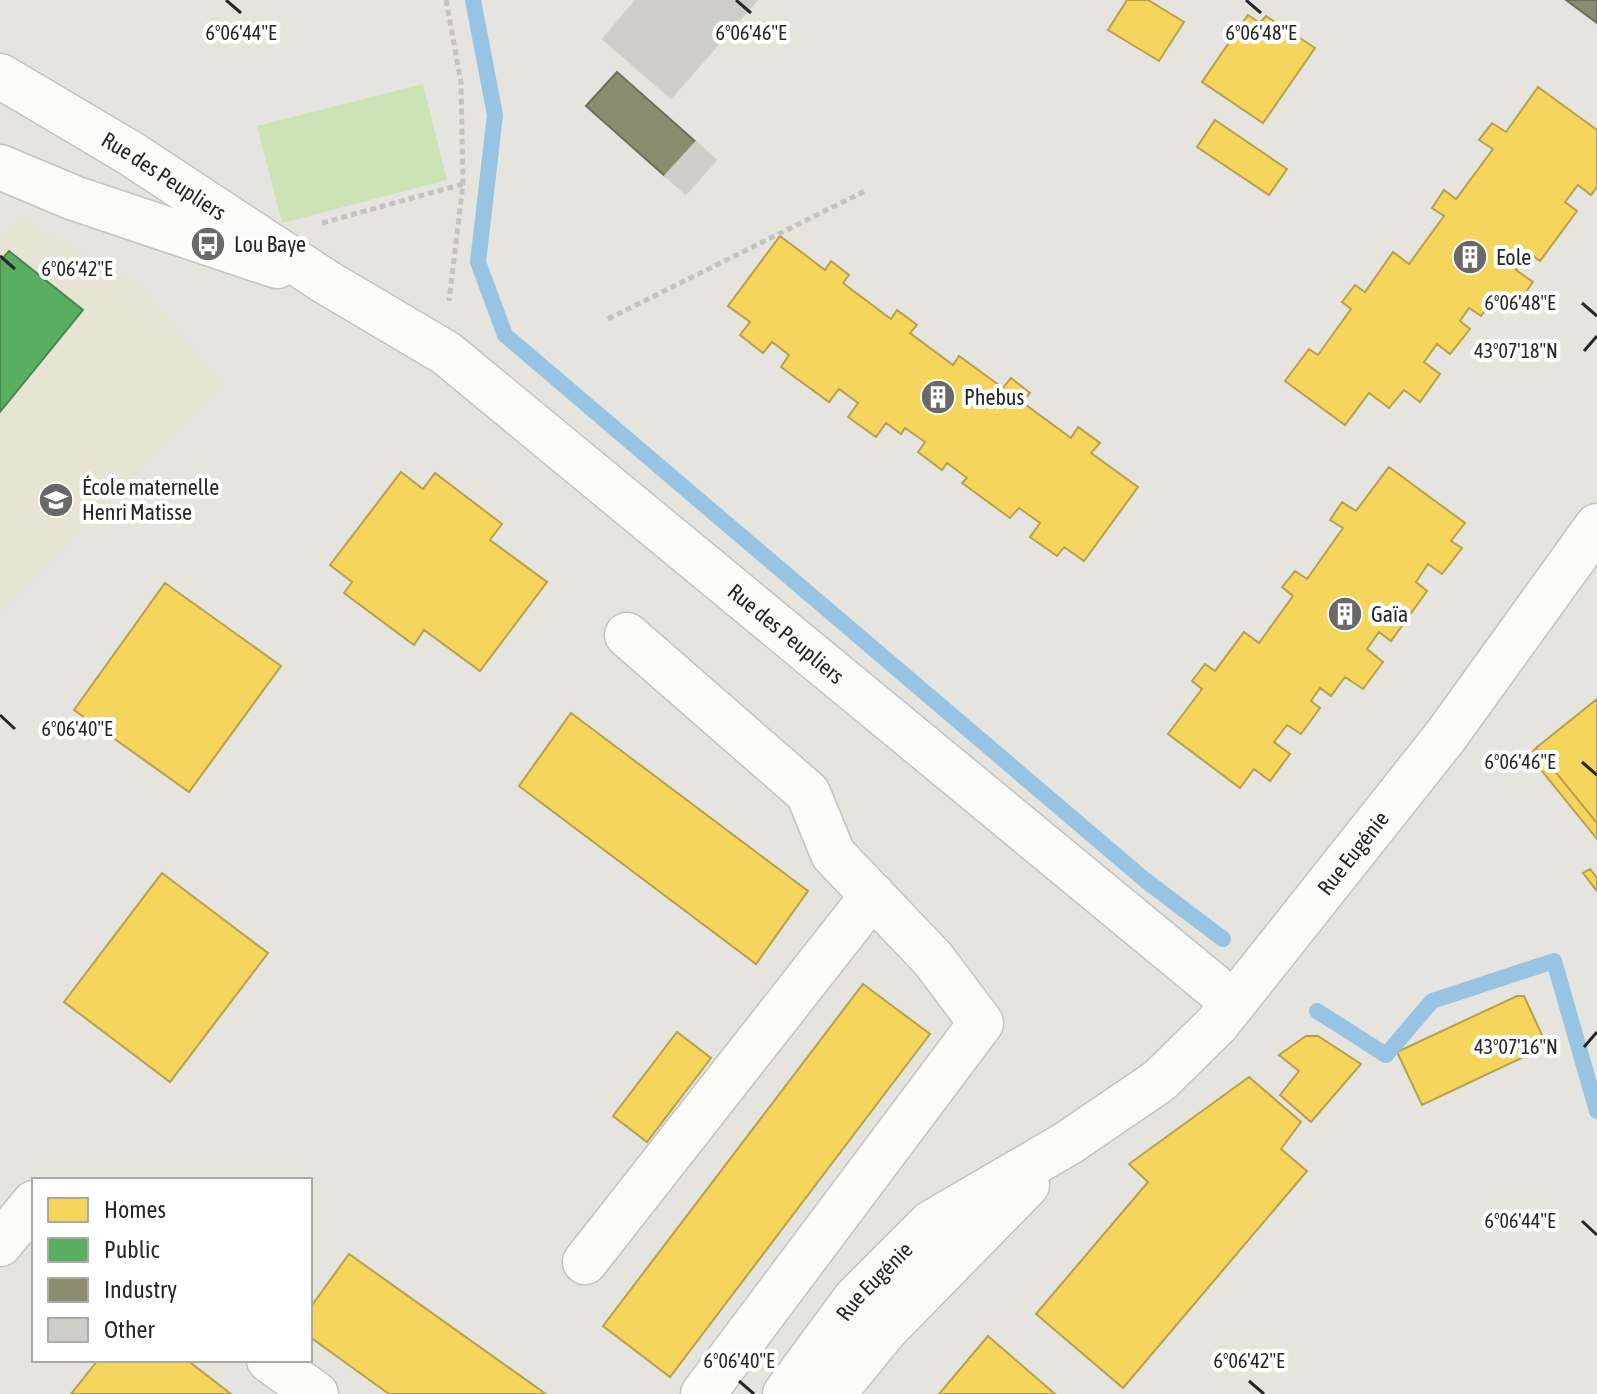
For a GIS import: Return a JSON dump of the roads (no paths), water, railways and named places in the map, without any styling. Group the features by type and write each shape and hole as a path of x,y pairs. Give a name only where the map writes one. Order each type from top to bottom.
{"street":[{"name":"Rue des Peupliers","path":"0,76 261,237 326,282 446,353 1234,1003"},
{"name":"Rue des Peupliers","path":"0,167 74,198 326,282"},
{"name":"Rue Eugénie","path":"785,1394 855,1299 931,1223 1068,1143 1159,1081 1234,1003 1445,737 1597,526"},
{"path":"627,635 808,793 833,854 933,959 981,1023 703,1394"},
{"path":"585,1262 873,895"},
{"name":"Rue Eugénie","path":"833,1394 886,1329 1068,1143"},
{"path":"0,1244 32,1205"},
{"path":"272,1362 316,1394"}],"waterway":[{"path":"473,0 495,115 478,262 505,335 1145,880 1223,939"},
{"path":"1317,1011 1386,1055 1432,1001 1554,961 1597,1111"}],"place":[{"name":"Lou Baye","path":"208,244"},
{"name":"Eole","path":"1470,257"},
{"name":"Phebus","path":"938,397"},
{"name":"École maternelle Henri Matisse","path":"56,500"},
{"name":"Gaïa","path":"1345,614"}]}
